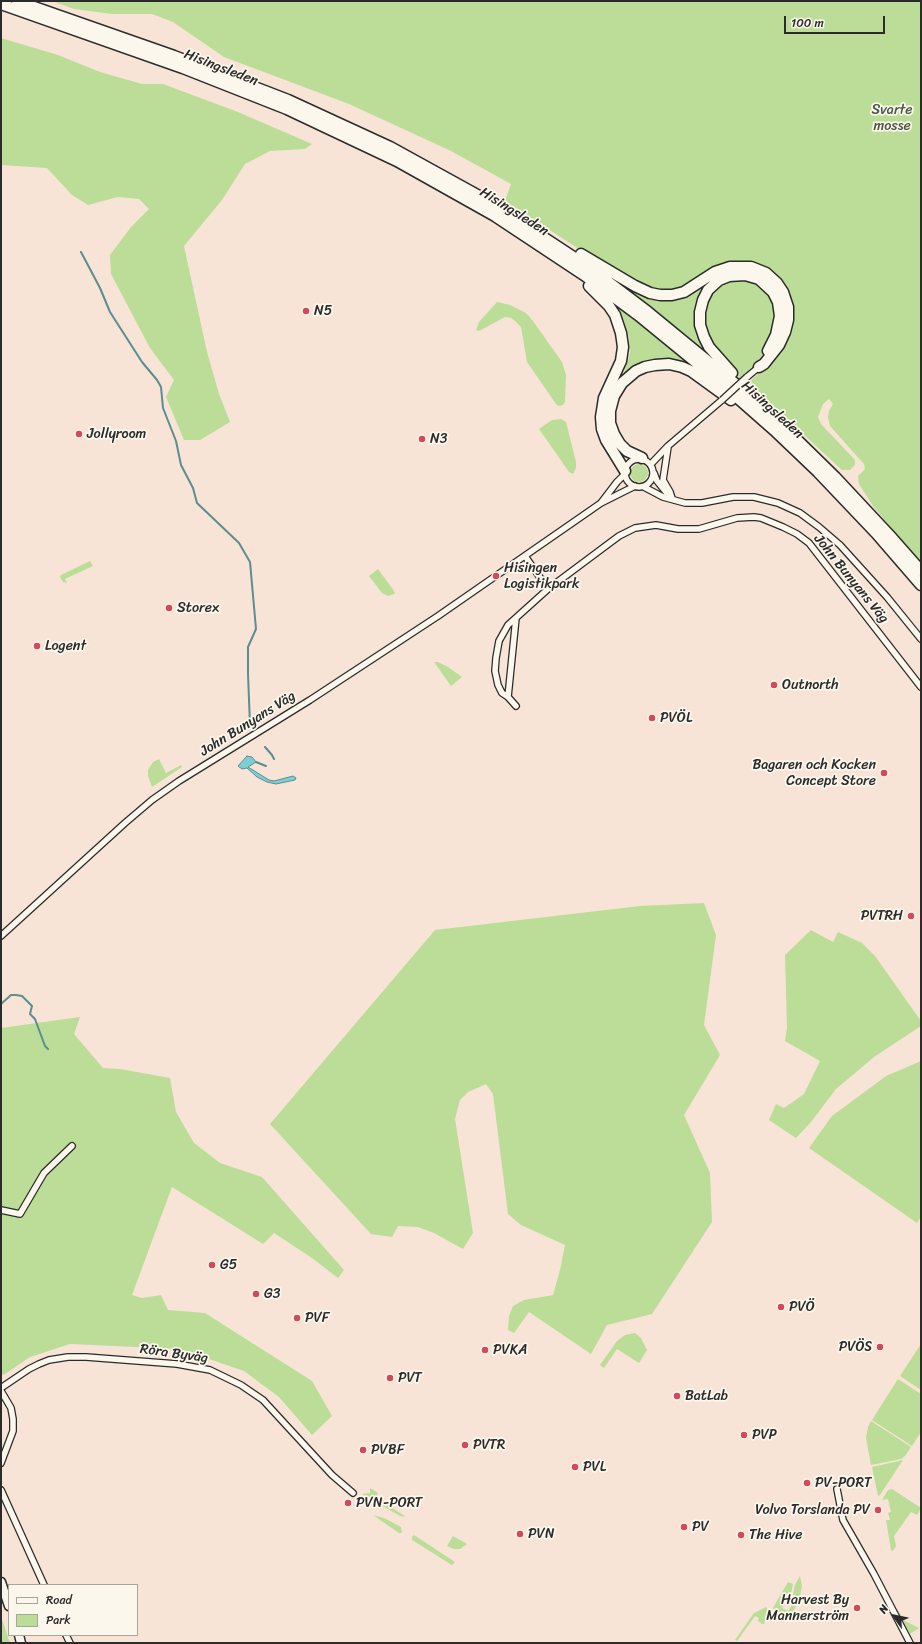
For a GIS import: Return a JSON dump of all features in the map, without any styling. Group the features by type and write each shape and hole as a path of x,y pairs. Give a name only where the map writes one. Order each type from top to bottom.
{"highway":[{"name":"Hisingsleden","path":"17,1 190,62 320,114 416,160 515,218 590,268 698,352 757,403 835,477 921,571"},
{"name":"Hisingsleden","path":"1,4 205,76 287,109 342,133 404,164 465,198 561,259 638,315 678,347 785,440 818,472 865,521 921,584"},
{"path":"515,218 523,216 606,270 633,285 653,293 668,295 684,292 715,272 730,267 748,266 764,272 774,280 783,292 788,307 788,320 785,332 779,345 764,364 759,366"},
{"path":"561,259 563,267 588,285 604,300 613,312 619,325 623,347 621,361 604,398 601,422 608,444 625,473"},
{"path":"757,403 752,391 726,368 713,353 701,330 700,312 704,296 714,284 726,277 738,274 756,278 768,285 777,299 780,313 778,328 773,342 759,366"},
{"path":"642,458 627,451 614,434 610,423 610,411 614,396 625,380 636,371 655,365 669,364 691,371 741,408 775,438 785,440"}],"street":[{"path":"651,464 668,446 759,366"},
{"path":"668,446 663,480 672,498"},
{"path":"672,498 657,482 651,464 642,458 631,461 627,465 625,473 627,480 634,486 644,487 663,497 672,498 690,504 733,497 754,497 778,503 800,513 840,544 883,592 921,639"},
{"path":"644,487 651,481 654,472"},
{"name":"John Bunyans Väg","path":"1,936 119,828 152,800 179,781 438,616 526,556 601,503 625,473"},
{"name":"John Bunyans Väg","path":"601,503 606,502 634,486"},
{"name":"John Bunyans Väg","path":"516,706 502,693 498,685 495,671 498,645 501,636 508,625 548,589 619,536 635,528 656,525 694,530 737,518 749,517 761,518 783,527 809,543 921,687"},
{"path":"526,556 548,589"},
{"path":"508,697 516,617"},
{"path":"1,1210 20,1214 44,1173 72,1146"},
{"name":"Röra Byväg","path":"1,1388 39,1364 49,1360 68,1357 177,1364 210,1370 241,1384 263,1400 332,1475 352,1493"},
{"path":"1,1391 11,1408 13,1419 13,1431 1,1463"},
{"path":"836,1489 843,1520 874,1574 910,1643"},
{"path":"1,1490 44,1584"},
{"path":"1,1582 8,1603"}],"green space":[{"name":"Svarte mosse","path":"52,1 921,1 921,564 873,506 859,484 858,476 865,469 864,464 830,426 828,417 829,411 833,404 829,399 823,404 818,417 821,424 855,460 855,465 850,470 842,470 748,383 772,361 793,307 786,287 781,280 765,268 749,262 731,262 714,268 690,284 676,290 661,292 651,290 602,264 505,201 511,184 451,151 349,104 224,57 173,22 152,14 112,14 74,9"},
{"path":"1,38 58,55 100,72 142,84 163,84 238,112 312,144 305,149 270,151 245,164 222,200 184,246 207,352 219,394 230,422 200,440 184,440 166,397 174,380 150,348 111,274 110,255 131,227 149,209 139,199 118,197 88,205 72,195 47,168 1,165"},
{"path":"608,275 655,297 715,276 698,304 713,359 608,277"},
{"path":"727,279 755,280 774,300 776,319 766,349 755,366 740,379 719,355 705,331 702,308 711,291"},
{"path":"610,301 615,303 701,371 663,359 647,362 624,373 630,353 629,338 622,315"},
{"path":"497,302 510,305 526,313 562,362 566,375 565,402 563,405 559,406 556,404 527,362 521,327 515,321 511,318 505,317 481,330 476,330 479,322"},
{"path":"561,419 566,422 576,462 576,468 573,474 569,472 539,429 552,420"},
{"path":"635,464 643,464 648,469 646,480 643,482 635,482 630,477 630,469"},
{"path":"90,561 93,566 65,579 67,583 63,582 60,577 61,575"},
{"path":"378,569 392,588 395,593 394,594 388,596 382,593 369,576"},
{"path":"434,662 438,662 448,667 462,677 451,686"},
{"path":"159,759 166,773 181,765 182,767 152,787 148,776 148,770 153,762"},
{"path":"704,903 716,935 704,1025 720,1055 684,1115 710,1173 712,1222 652,1314 607,1325 591,1354 529,1312 514,1333 508,1330 509,1316 513,1306 524,1300 553,1295 565,1245 521,1225 508,1214 493,1094 486,1084 468,1092 460,1100 455,1119 473,1233 463,1249 434,1233 418,1227 398,1226 392,1237 371,1234 270,1124 435,930 640,906"},
{"path":"811,930 833,942 838,932 862,943 875,956 921,1021 921,1026 874,1057 836,1089 811,1122 796,1138 769,1120 776,1104 784,1108 804,1094 820,1061 785,1041 787,1028 785,955"},
{"path":"80,1017 74,1034 103,1068 120,1069 170,1078 176,1112 194,1143 220,1163 262,1177 344,1270 338,1278 312,1258 274,1233 263,1244 172,1187 132,1295 142,1298 161,1295 168,1310 205,1313 312,1381 332,1416 312,1435 279,1397 244,1371 180,1349 70,1344 30,1357 5,1374 1,1375 1,1028"},
{"path":"921,1061 921,1217 917,1223 809,1148 832,1116 886,1076"},
{"path":"635,1333 641,1338 647,1350 639,1363 617,1349 604,1368 600,1365 617,1341 625,1335"},
{"path":"921,1344 921,1390 900,1376"},
{"path":"898,1379 921,1394 921,1432 912,1446 872,1420"},
{"path":"871,1421 911,1447 905,1456 901,1459 871,1465 866,1438"},
{"path":"903,1460 880,1495 878,1496 872,1467"},
{"path":"370,1488 378,1493 376,1497 406,1517 400,1516 362,1494 370,1493"},
{"path":"892,1489 921,1508 917,1515 911,1512 894,1536 896,1546 893,1551 891,1550 886,1520 890,1520 888,1513 891,1512 888,1499 882,1500 888,1490"},
{"path":"373,1515 384,1518 401,1527 402,1533 399,1533"},
{"path":"414,1535 455,1562 452,1565 412,1540"},
{"path":"453,1536 467,1544 460,1549 454,1549 447,1546"},
{"path":"800,1576 802,1586 799,1601 791,1615 785,1619 775,1612 773,1608 788,1582 793,1584 791,1594 782,1608 788,1611 797,1598 793,1595 795,1585"},
{"path":"766,1607 768,1610 764,1624 757,1620 759,1618 755,1616 737,1641 735,1640 754,1613"},
{"path":"896,1608 905,1621 919,1628 910,1634"},
{"path":"1,1616 10,1643 1,1643"}],"water":[{"path":"247,756 252,757 256,762 248,767 269,780 274,781 293,776 296,778 295,780 276,784 267,782 257,777 247,768 242,769 238,766"}],"waterway":[{"path":"81,252 100,288 110,312 142,362 161,387 163,408 176,441 181,465 193,488 197,503 239,543 250,562 256,629 248,647 250,725"},
{"path":"265,747 274,759"},
{"path":"256,762 266,766"},
{"path":"1,1004 11,995 22,996 32,1006 30,1014 35,1019 45,1046 48,1049"}],"place":[{"name":"N5","path":"306,311"},
{"name":"Jollyroom","path":"79,434"},
{"name":"N3","path":"422,439"},
{"name":"Hisingen Logistikpark","path":"496,576"},
{"name":"Storex","path":"169,608"},
{"name":"Logent","path":"37,646"},
{"name":"Outnorth","path":"774,685"},
{"name":"PVÖL","path":"652,718"},
{"name":"Bagaren och Kocken Concept Store","path":"884,773"},
{"name":"PVTRH","path":"911,916"},
{"name":"G5","path":"212,1265"},
{"name":"G3","path":"256,1294"},
{"name":"PVÖ","path":"781,1307"},
{"name":"PVF","path":"297,1318"},
{"name":"PVÖS","path":"880,1347"},
{"name":"PVKA","path":"485,1350"},
{"name":"PVT","path":"390,1378"},
{"name":"BatLab","path":"677,1396"},
{"name":"PVP","path":"744,1435"},
{"name":"PVTR","path":"465,1445"},
{"name":"PVBF","path":"363,1450"},
{"name":"PVL","path":"575,1467"},
{"name":"PV-PORT","path":"807,1483"},
{"name":"PVN-PORT","path":"348,1503"},
{"name":"Volvo Torslanda PV","path":"878,1510"},
{"name":"PV","path":"684,1527"},
{"name":"PVN","path":"520,1534"},
{"name":"The Hive","path":"741,1535"},
{"name":"Harvest By Mannerström","path":"857,1608"}]}
